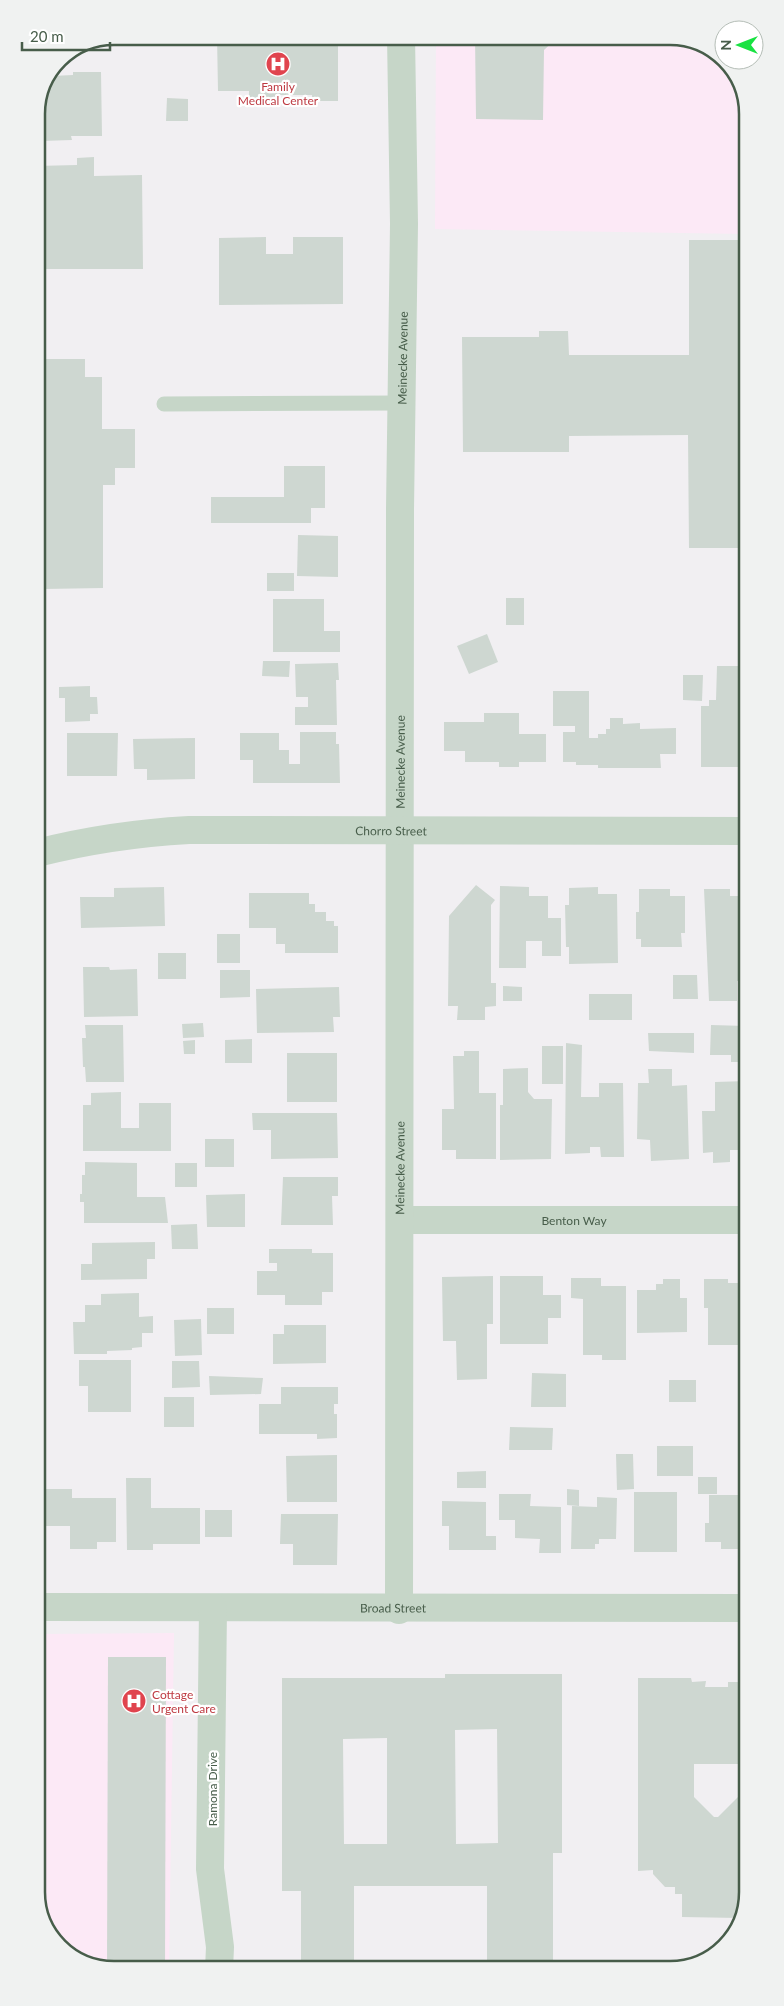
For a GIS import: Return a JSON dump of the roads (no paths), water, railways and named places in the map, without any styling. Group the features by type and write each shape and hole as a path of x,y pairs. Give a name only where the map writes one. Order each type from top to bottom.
{"street":[{"name":"Meinecke Avenue","path":"400,1610 400,509 404,156 401,45"},
{"name":"Chorro Street","path":"45,851 85,841 137,833 189,830 739,830"},
{"name":"Benton Way","path":"400,1220 739,1220"},
{"name":"Broad Street","path":"45,1607 400,1610 739,1608"},
{"name":"Ramona Drive","path":"213,1608 210,1870 220,1947 219,1961"}],"lane":[{"path":"164,404 402,403"}],"place":[{"name":"Family Medical Center","path":"278,64"},
{"name":"Cottage Urgent Care","path":"134,1701"}]}
